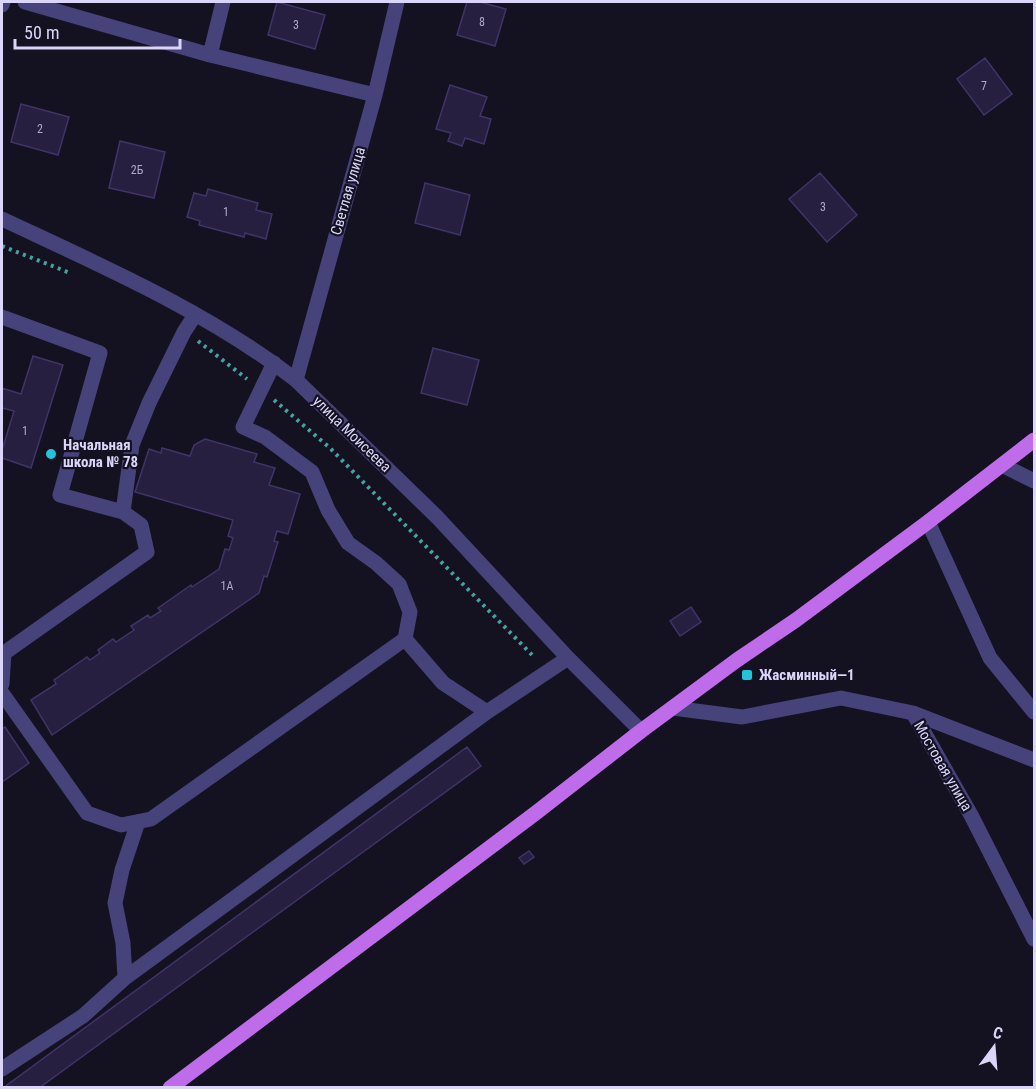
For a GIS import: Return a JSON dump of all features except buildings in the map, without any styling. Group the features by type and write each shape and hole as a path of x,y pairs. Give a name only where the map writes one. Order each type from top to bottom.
{"main road":[{"path":"170,1088 641,731 737,660 796,620 1035,440"}],"street":[{"path":"25,2 210,55 375,95"},
{"path":"210,55 223,2"},
{"name":"Светлая улица","path":"296,380 375,95 398,2"},
{"name":"улица Моисеева","path":"2,219 97,264 195,315 274,363 296,380 437,517 568,658 641,731"},
{"path":"123,512 132,445 149,403 184,332 195,315"},
{"path":"2,317 100,353 60,495 123,512 141,525 147,552 4,653 2,684"},
{"path":"2,693 87,813 121,825 152,819 405,639 410,612 399,584 376,562 348,543 328,510 312,472 265,437 243,427 274,363"},
{"path":"1002,465 1035,481"},
{"path":"928,522 990,658 1035,712"},
{"path":"405,639 443,683 487,712"},
{"path":"2,1069 83,1016 125,978 487,712 568,658"},
{"name":"Мостовая улица","path":"673,708 742,717 841,698 913,713 971,815 1035,939"},
{"path":"913,713 1035,760"},
{"path":"125,978 123,943 115,903 122,870 138,822"}],"path":[{"path":"2,246 79,277"},
{"path":"216,354 330,448 537,661"}],"place":[{"name":"Начальная школа № 78","path":"51,454"},
{"name":"Жасминный—1","path":"747,675"}]}
